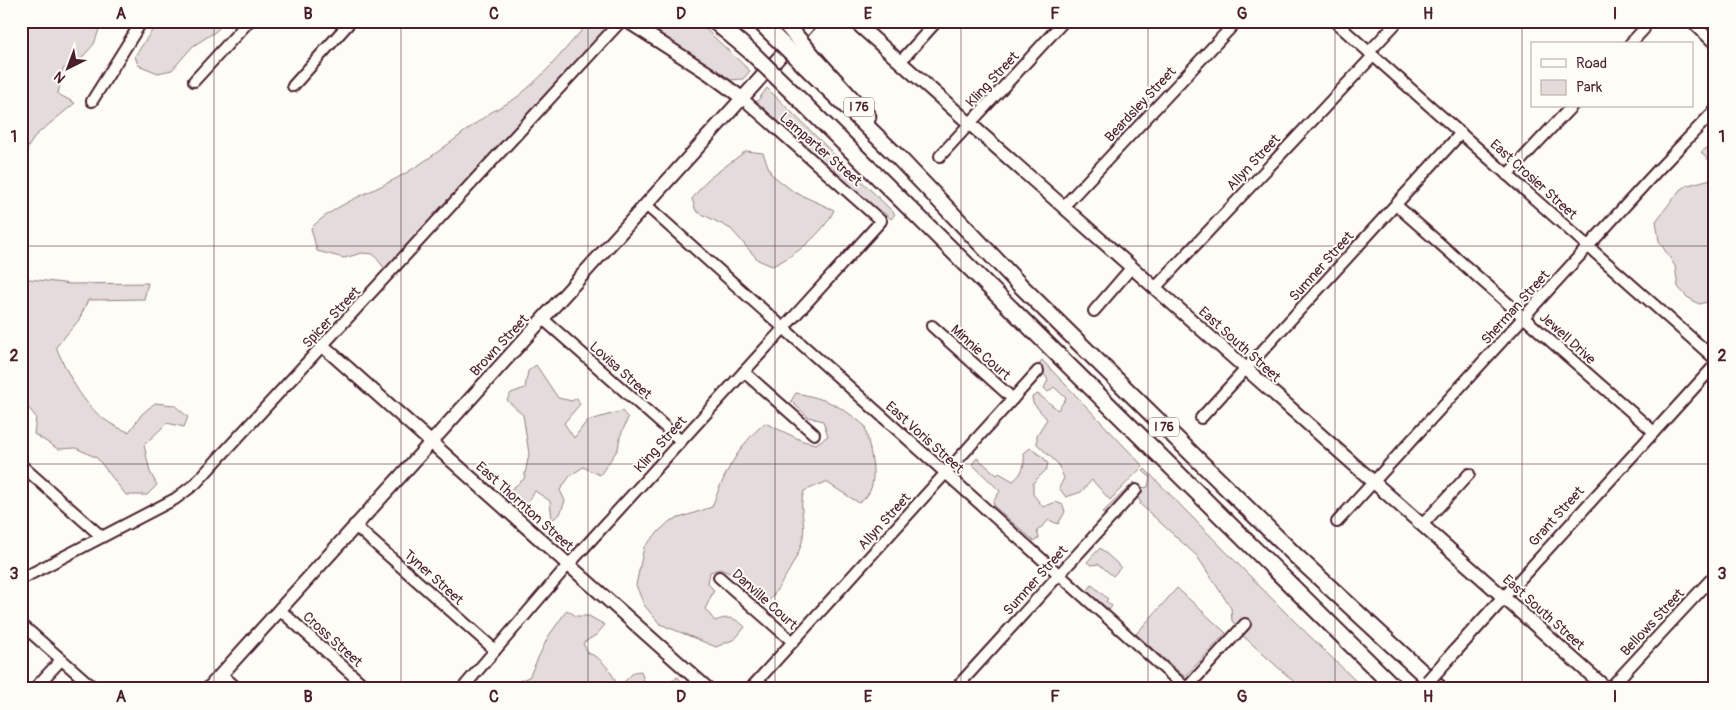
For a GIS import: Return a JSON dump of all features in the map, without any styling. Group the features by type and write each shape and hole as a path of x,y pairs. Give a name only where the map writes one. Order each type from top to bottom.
{"highway":[{"path":"714,21 751,52"},
{"name":"I 76","path":"724,21 751,52 1396,689"},
{"path":"782,21 814,66"},
{"path":"764,26 814,66"},
{"name":"I 76","path":"814,66 1019,284 1298,558 1440,689"}],"main road":[{"path":"627,21 708,73 742,98"},
{"name":"Brown Street","path":"208,689 354,525 544,319 812,21"},
{"name":"East South Street","path":"854,21 1608,689"},
{"name":"East Thornton Street","path":"322,346 708,689"},
{"name":"Grant Street","path":"1420,689 1504,596"}],"street":[{"path":"92,100 142,21"},
{"path":"194,81 249,21"},
{"path":"293,86 351,21"},
{"name":"Spicer Street","path":"21,579 188,490 621,21"},
{"path":"900,62 937,21"},
{"name":"Kling Street","path":"940,156 1064,21"},
{"name":"Beardsley Street","path":"1064,206 1237,21"},
{"name":"East Crosier Street","path":"1334,21 1715,359"},
{"name":"Allyn Street","path":"1155,288 1371,54 1398,21"},
{"path":"1691,21 1715,44"},
{"path":"1632,42 1644,29"},
{"name":"Lamparter Street","path":"742,98 881,221"},
{"path":"1507,175 1570,108"},
{"name":"Sherman Street","path":"1337,522 1588,246 1715,110"},
{"name":"Sumner Street","path":"1202,418 1461,133"},
{"name":"East Voris Street","path":"646,205 1186,689"},
{"name":"Jewell Drive","path":"1396,205 1654,432"},
{"name":"Kling Street","path":"462,689 568,565 881,221"},
{"path":"1094,311 1132,267"},
{"name":"Lovisa Street","path":"544,319 681,442"},
{"name":"Minnie Court","path":"932,326 1013,399"},
{"name":"Grant Street","path":"1504,596 1715,365"},
{"name":"Allyn Street","path":"750,689 1038,371"},
{"path":"744,372 814,434"},
{"path":"21,465 102,537"},
{"path":"1422,525 1469,474"},
{"name":"Sumner Street","path":"955,689 1136,490"},
{"name":"Tyner Street","path":"354,525 495,650"},
{"name":"Bellows Street","path":"1608,689 1715,574"},
{"name":"Danville Court","path":"719,577 793,642"},
{"name":"Cross Street","path":"280,610 368,689"},
{"path":"21,624 95,689"},
{"path":"1186,689 1245,624"},
{"path":"34,689 61,660"},
{"path":"221,674 238,689"}],"green space":[{"path":"21,21 102,21 94,44 78,62 63,69 58,94 75,103 36,135 28,147 21,174"},
{"path":"170,21 226,21 215,32 193,46 172,70 158,73 138,65 135,56 153,29 163,28"},
{"path":"590,21 599,21 608,27 386,270 373,254 362,253 344,258 317,251 311,228 333,211 417,166 490,113 518,96 549,68"},
{"path":"637,21 697,21 750,71 743,79 730,80 662,35 661,37"},
{"path":"767,88 895,214 891,219 883,212 878,213 758,106 756,103"},
{"path":"1710,146 1715,147 1715,167 1701,152"},
{"path":"746,151 763,153 771,174 794,192 834,210 823,227 808,243 772,266 758,260 731,229 696,211 692,199 707,180"},
{"path":"1715,178 1715,300 1699,304 1687,297 1678,287 1675,266 1659,241 1656,221 1679,191 1688,185"},
{"path":"21,278 71,284 148,283 144,299 88,300 79,320 56,347 69,374 84,398 93,409 115,426 129,432 142,414 155,403 174,405 188,417 184,427 167,423 144,445 150,472 157,485 147,495 126,495 97,458 76,448 58,449 34,434 36,417 21,399"},
{"path":"1042,360 1143,466 1110,500 1092,480 1081,492 1066,497 1059,488 1064,478 1058,464 1037,444 1037,435 1047,419 1033,403 1032,397 1038,394 1058,410 1066,398 1054,387 1048,392 1044,388 1048,380 1038,365"},
{"path":"536,365 558,398 572,401 577,398 580,404 564,423 574,438 587,421 622,411 628,418 620,437 618,449 600,475 583,467 570,476 560,490 565,501 560,514 552,520 550,501 535,491 523,508 509,491 524,479 529,454 523,415 507,400 511,393 525,388 528,371"},
{"path":"796,393 833,404 865,426 873,468 871,488 867,496 859,503 826,482 804,491 802,504 804,531 801,545 788,573 765,606 734,575 720,569 710,572 708,584 714,590 705,609 715,621 731,618 745,627 735,639 716,647 660,624 644,605 636,585 644,547 670,521 712,507 733,461 747,441 765,423 803,441 816,444 828,436 823,421 808,417 791,401"},
{"path":"1030,448 1044,458 1048,464 1046,470 1033,483 1033,494 1043,507 1056,502 1063,505 1065,512 1058,524 1049,520 1037,531 1039,538 1034,541 995,507 993,502 1000,491 972,464 977,458 997,475 999,473 1013,481 1024,465 1024,453"},
{"path":"1145,469 1286,613 1364,689 1302,689 1242,635 1250,626 1242,620 1237,625 1232,621 1231,608 1197,556 1140,504 1141,502 1137,498 1141,493 1134,485 1106,515 1102,513 1134,482 1140,488 1148,487 1150,477 1143,471"},
{"path":"1100,548 1121,567 1113,576 1099,564 1091,565 1087,562"},
{"path":"1092,585 1108,599 1106,601 1112,606 1109,610 1087,591"},
{"path":"1177,588 1226,633 1185,677 1136,634"},
{"path":"567,610 576,616 589,616 605,625 596,635 583,643 588,653 598,658 607,667 614,677 618,688 634,672 641,671 644,681 639,689 511,689 516,682 529,677 548,637"},
{"path":"678,677 686,689 654,689"}]}
